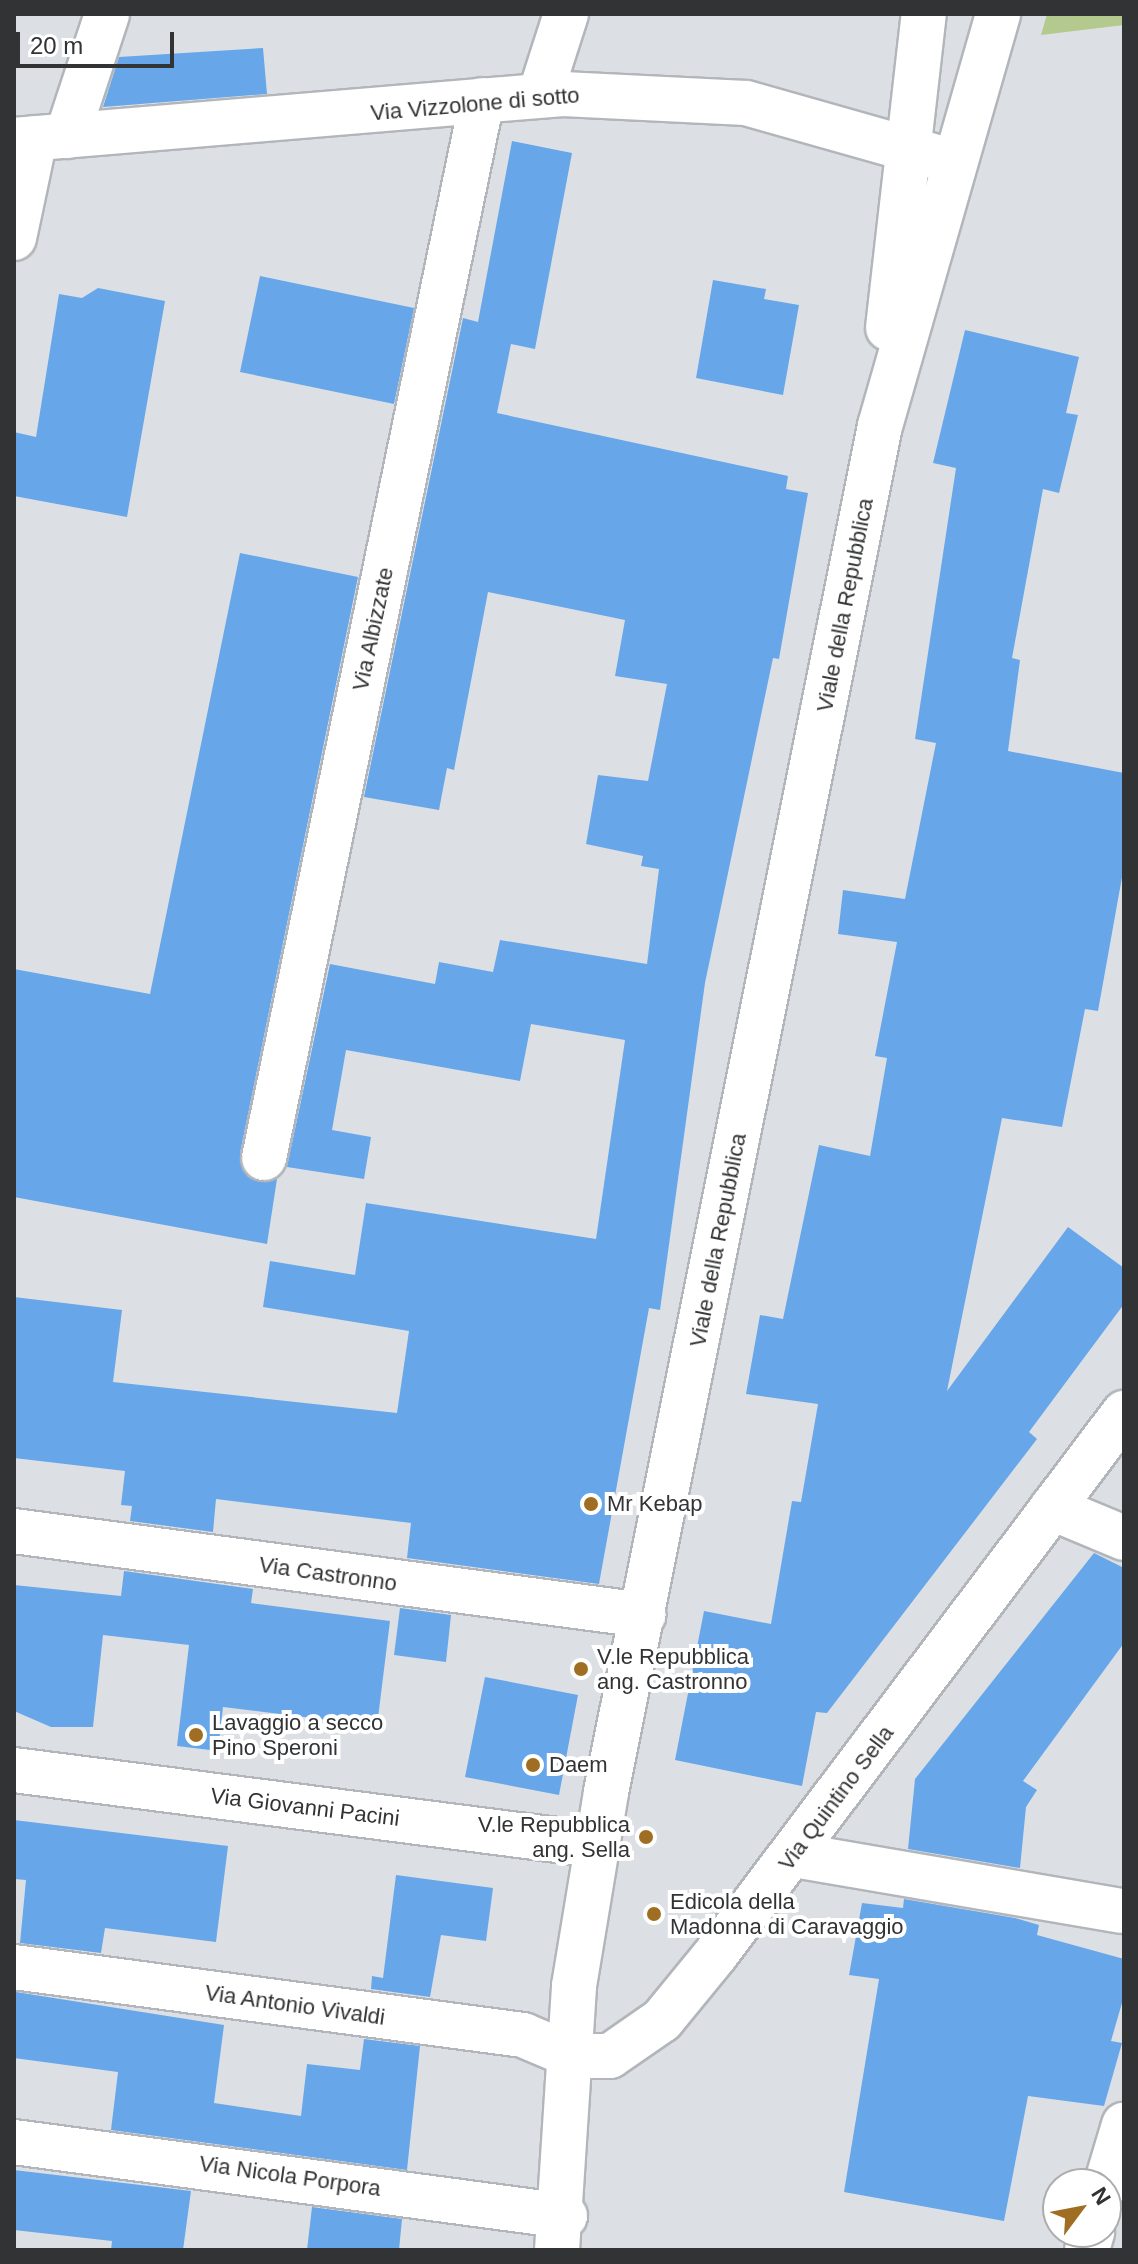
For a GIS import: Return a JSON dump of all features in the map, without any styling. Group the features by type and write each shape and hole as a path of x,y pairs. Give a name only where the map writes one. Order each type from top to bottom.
{"street":[{"path":"14,238 39,138 107,14"},
{"path":"540,95 566,14"},
{"name":"Viale della Repubblica","path":"880,426 903,146 924,14"},
{"name":"Viale della Repubblica","path":"573,2056 577,1961 596,1845 880,426 998,14"},
{"name":"Via Vizzolone di sotto","path":"39,138 540,95 746,103 955,162"},
{"name":"Via Albizzate","path":"264,1158 482,100"},
{"name":"Via Quintino Sella","path":"573,2056 610,2056 662,2020 794,1855 1124,1413"},
{"path":"1052,1508 1124,1538"},
{"name":"Via Castronno","path":"14,1531 643,1615"},
{"name":"Via Giovanni Pacini","path":"14,1770 596,1845"},
{"path":"794,1855 1121,1911"},
{"name":"Via Antonio Vivaldi","path":"14,1967 523,2035 573,2056"},
{"path":"561,2233 573,2056"},
{"path":"1111,2168 1124,2125"},
{"name":"Via Nicola Porpora","path":"14,2142 561,2233"}],"green space":[{"path":"1047,14 1124,14 1124,25 1041,35"}],"building":[{"path":"263,48 267,94 103,107 119,57"},
{"path":"512,141 572,153 535,349 511,344 497,413 788,476 786,489 808,493 779,659 773,658 705,983 660,1310 649,1308 599,1584 407,1558 411,1523 216,1499 213,1532 130,1521 132,1506 121,1505 125,1471 14,1458 14,1297 122,1310 113,1382 397,1413 409,1331 263,1307 270,1261 355,1275 366,1203 596,1239 625,1040 531,1024 520,1081 346,1050 332,1130 371,1137 364,1179 287,1167 330,964 435,984 439,962 493,972 500,940 647,964 659,869 641,866 643,856 586,844 598,775 648,781 667,684 615,676 625,620 488,592 454,770 447,768 439,810 364,797 463,318 478,322"},
{"path":"260,276 414,308 394,404 240,372"},
{"path":"713,280 766,289 764,299 799,305 783,395 696,378"},
{"path":"98,288 165,301 127,517 14,496 14,432 36,437 59,294 82,298"},
{"path":"965,330 1079,357 1066,413 1078,415 1059,493 1043,489 1012,658 1020,660 1008,751 1124,773 1124,866 1098,1011 1085,1009 1062,1127 1002,1118 947,1391 1068,1227 1124,1268 1124,1304 1029,1432 1037,1439 827,1713 816,1712 802,1786 675,1760 704,1611 771,1624 792,1501 801,1502 818,1404 746,1394 760,1315 783,1319 819,1145 870,1156 887,1058 875,1056 897,942 838,934 843,890 905,899 936,743 915,739 956,468 933,463"},
{"path":"240,553 358,577 240,1153 248,1177 277,1179 267,1244 14,1197 14,969 150,994"},
{"path":"1094,1553 1124,1568 1124,1643 1023,1781 1037,1790 1026,1807 1020,1868 908,1849 915,1779"},
{"path":"124,1571 253,1589 251,1603 390,1621 377,1726 223,1707 218,1751 177,1746 189,1645 103,1635 93,1727 51,1727 14,1711 14,1585 121,1596"},
{"path":"400,1608 451,1615 446,1662 394,1655"},
{"path":"485,1677 578,1695 559,1795 465,1777"},
{"path":"14,1820 228,1846 216,1942 105,1928 101,1953 20,1943 26,1880 14,1879"},
{"path":"396,1875 493,1888 486,1941 441,1935 430,1997 371,1989 372,1976 383,1978"},
{"path":"904,1899 1015,1918 1039,1925 1037,1935 1124,1959 1124,1996 1111,2041 1122,2043 1104,2106 1028,2096 1004,2221 844,2192 879,1979 849,1975 862,1903 903,1908"},
{"path":"16,1992 224,2025 214,2103 301,2116 307,2064 360,2070 364,2039 420,2046 407,2170 111,2130 118,2072 14,2058"},
{"path":"14,2170 191,2191 183,2250 111,2250 112,2241 14,2230"},
{"path":"312,2207 402,2219 399,2250 307,2250"}],"place":[{"name":"Mr Kebap","path":"591,1504"},
{"name":"V.le Repubblica ang. Castronno","path":"581,1669"},
{"name":"Lavaggio a secco Pino Speroni","path":"196,1735"},
{"name":"Daem","path":"533,1765"},
{"name":"V.le Repubblica ang. Sella","path":"646,1837"},
{"name":"Edicola della Madonna di Caravaggio","path":"654,1914"}]}
